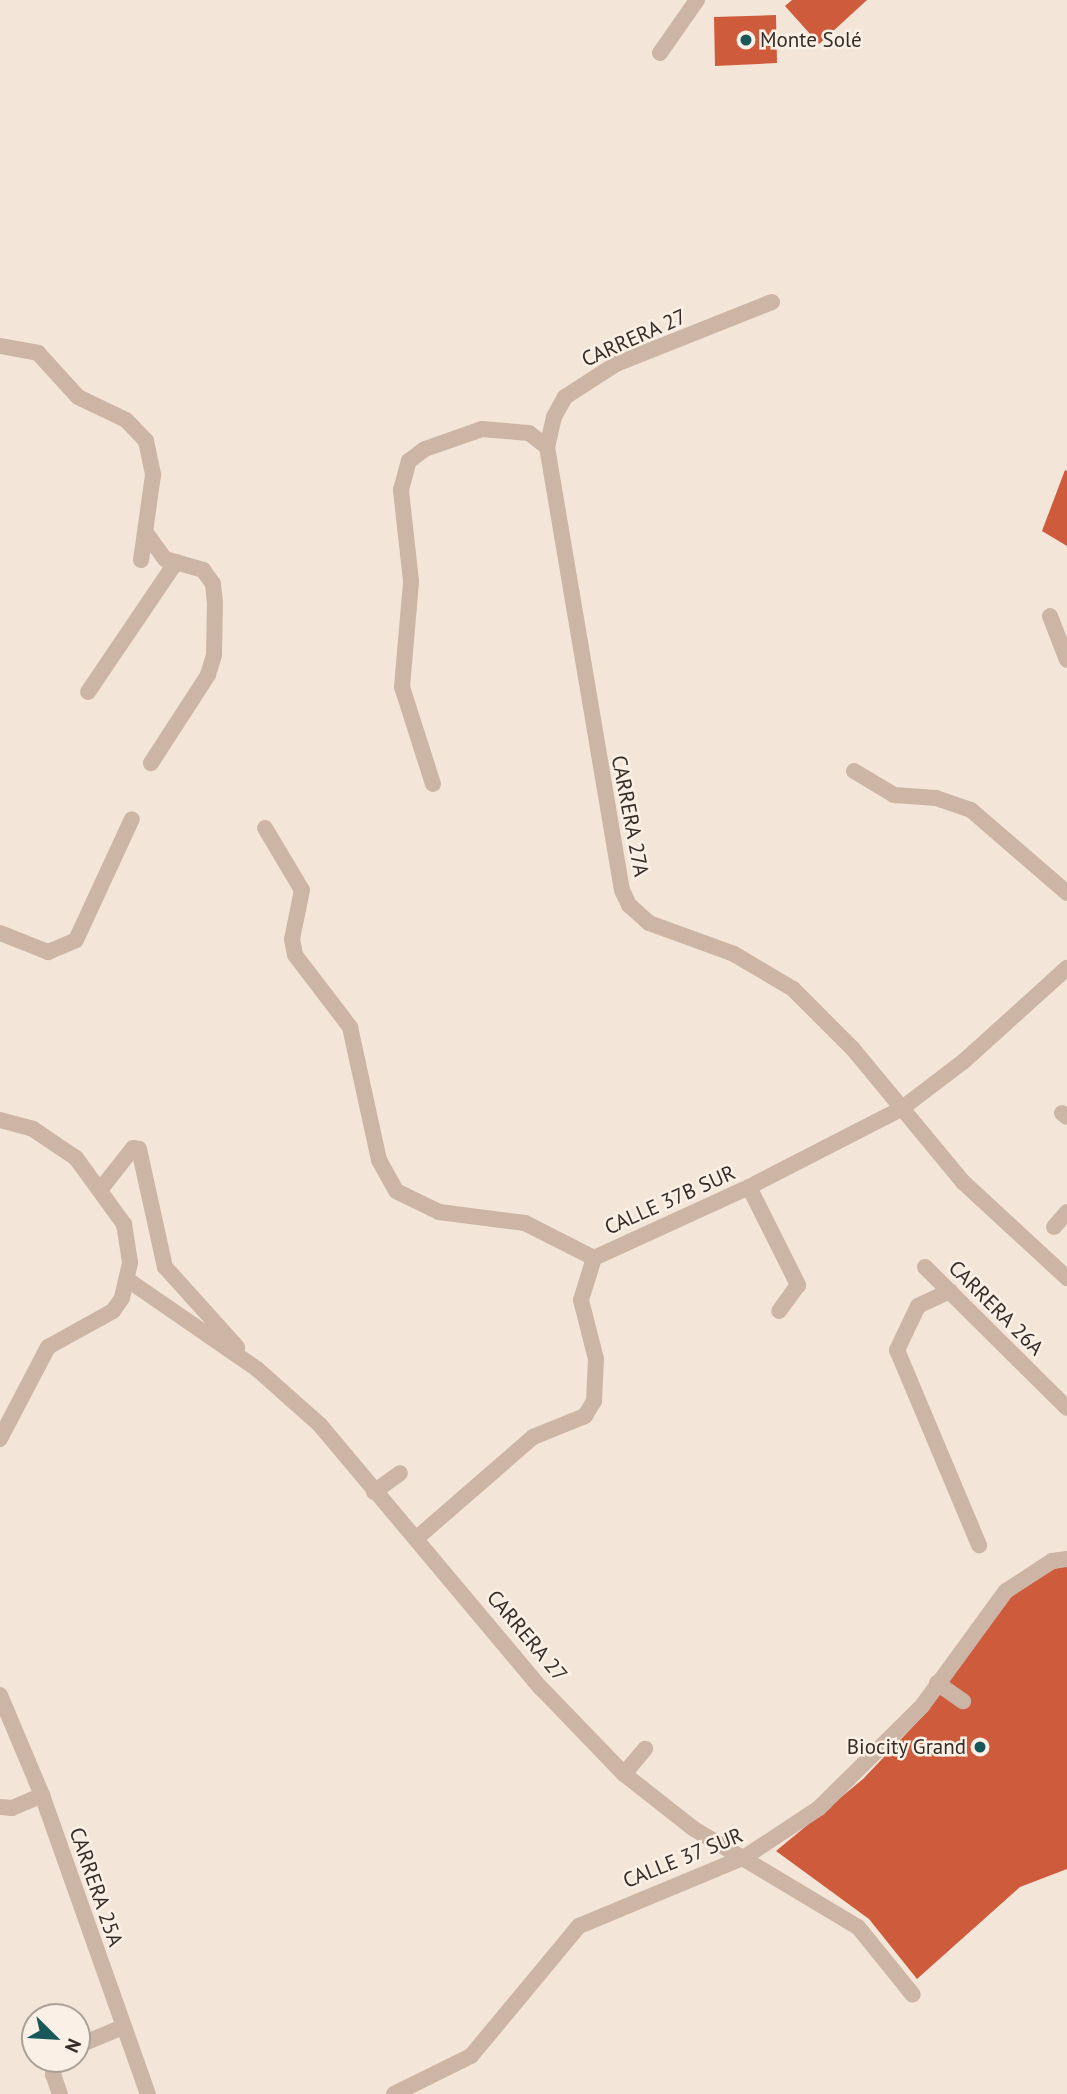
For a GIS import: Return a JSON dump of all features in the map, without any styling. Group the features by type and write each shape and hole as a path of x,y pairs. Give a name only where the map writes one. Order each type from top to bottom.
{"street":[{"path":"660,53 697,0"},
{"name":"CARRERA 27","path":"547,447 554,416 565,397 588,379 772,302"},
{"path":"0,346 38,353 78,397 126,421 146,441 153,475 141,560"},
{"path":"433,785 402,687 411,581 401,490 409,461 425,449 482,429 529,433 547,447"},
{"name":"CARRERA 27A","path":"547,447 603,790 622,890 629,905 663,930 734,954 793,989 853,1049 962,1182 1067,1278"},
{"path":"146,533 157,552 176,562 203,570 213,584 214,655 208,676 151,763"},
{"path":"88,692 176,562"},
{"path":"1050,615 1067,660"},
{"path":"854,771 894,795 936,798 971,810 1067,892"},
{"path":"0,933 48,953 76,940 132,819"},
{"path":"265,828 302,890 292,940 295,955 350,1027 379,1160 396,1191 439,1212 525,1223 594,1258"},
{"name":"CALLE 37B SUR","path":"418,1537 533,1437 585,1416 594,1401 596,1359 581,1300 594,1258 749,1187 901,1109 964,1061 1067,968"},
{"path":"0,1120 33,1129 63,1146 124,1224 130,1242 128,1280 122,1298 102,1320 48,1347 0,1439"},
{"path":"100,1190 133,1148 139,1149 166,1267 257,1369"},
{"path":"749,1187 798,1285 779,1311"},
{"path":"1054,1227 1067,1212"},
{"name":"CARRERA 26A","path":"925,1267 1067,1408"},
{"name":"CARRERA 27","path":"128,1280 257,1369 320,1425 374,1492 418,1537 541,1688 624,1774 657,1804 858,1927 913,1995"},
{"path":"950,1291 918,1306 897,1350 979,1545"},
{"path":"374,1492 400,1473"},
{"name":"CALLE 37 SUR","path":"394,2094 471,2056 579,1926 745,1857 819,1808 904,1726 1006,1591 1052,1562 1067,1559"},
{"path":"937,1683 963,1701"},
{"name":"CARRERA 25A","path":"0,1695 43,1795 148,2094"},
{"path":"624,1774 645,1749"},
{"path":"0,1807 12,1808 43,1795"},
{"path":"91,2040 123,2027"},
{"path":"53,2073 60,2094"}],"building":[{"name":"Monte Solé","path":"792,0 867,0 819,44 785,6"},
{"name":"Monte Solé","path":"776,15 777,63 715,66 714,17"},
{"path":"1065,470 1067,471 1067,546 1042,531"},
{"name":"Biocity Grand","path":"1067,1566 1067,1869 1020,1887 917,1979 869,1919 776,1851 863,1779 924,1715 1011,1595 1054,1569"}],"place":[{"name":"Monte Solé","path":"746,40"},
{"name":"Biocity Grand","path":"980,1747"}]}
